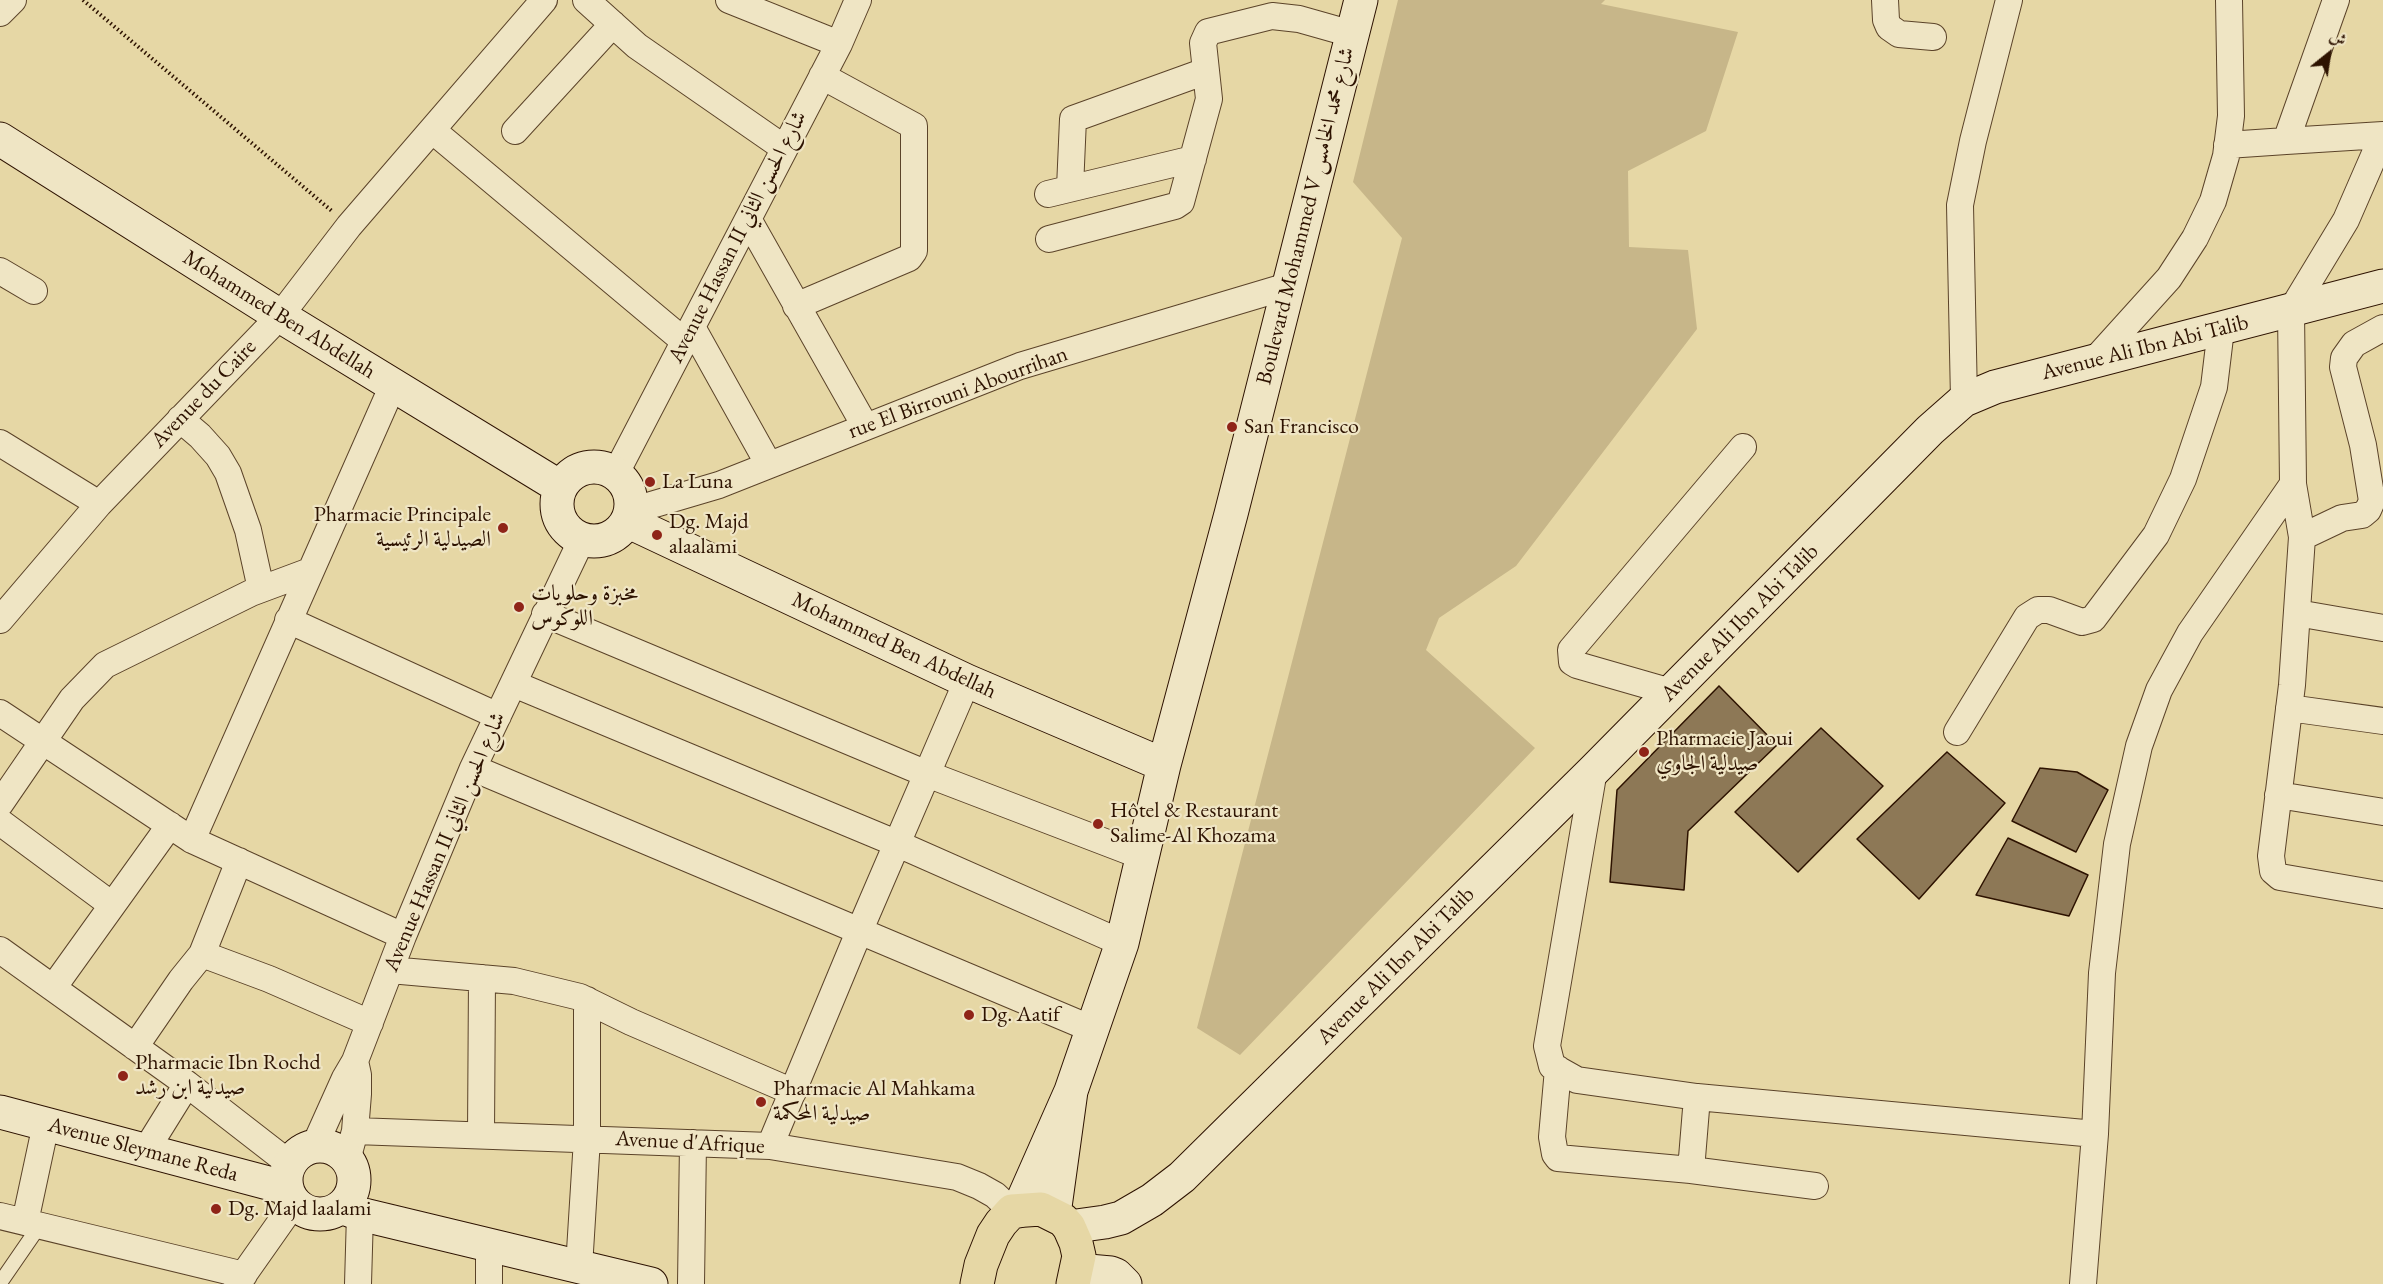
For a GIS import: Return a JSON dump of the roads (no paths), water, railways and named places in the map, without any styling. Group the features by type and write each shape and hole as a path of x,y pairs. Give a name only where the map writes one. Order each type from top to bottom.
{"highway":[{"path":"977,1284 981,1265 993,1234 1015,1211 1041,1209 1070,1250"}],"street":[{"path":"0,14 13,0"},
{"name":"Avenue du Caire","path":"0,620 99,504 280,316 349,226 544,0"},
{"path":"586,0 638,46 784,148"},
{"path":"729,0 839,44"},
{"name":"Avenue Hassan II شارع الحسن الثاني","path":"616,473 839,44 858,0"},
{"name":"Boulevard Mohammed V شارع محمد الخامس","path":"1015,1211 1071,1091 1122,943 1164,765 1231,514 1361,0"},
{"path":"1885,0 1886,20 1889,27 1899,34 1934,37"},
{"path":"1964,400 1960,205 1973,141 2009,0"},
{"path":"2094,362 2169,278 2195,238 2213,201 2227,145 2230,116 2229,0"},
{"path":"2286,141 2336,0"},
{"path":"1048,239 1175,206 1181,202 1209,99 1203,42 1208,32 1272,16 1299,19 1352,34"},
{"path":"515,131 613,24"},
{"path":"1193,159 1059,191 1073,118 1206,71"},
{"path":"796,306 909,258 914,251 914,126 822,76"},
{"path":"432,130 688,334 769,465"},
{"path":"2227,145 2383,135 2346,220 2291,311 2293,484 2302,537 2289,708 2271,856 2273,871 2280,878 2383,895"},
{"name":"Mohammed Ben Abdellah","path":"0,139 280,316 560,487"},
{"path":"748,219 864,426"},
{"path":"0,271 34,291"},
{"name":"rue El Birrouni Abourrihan","path":"629,516 719,485 1020,366 1288,286"},
{"name":"Avenue Ali Ibn Abi Talib","path":"1070,1250 1105,1222 1121,1218 1152,1200 1182,1177 1594,770 1930,430 1964,400 1995,387 2383,286"},
{"path":"2302,537 2342,518 2362,515 2368,510 2372,501 2363,445 2343,367 2344,358 2354,344 2383,328"},
{"path":"1957,732 2027,617 2038,610 2049,610 2082,622 2093,619 2156,535 2183,479 2214,387 2221,329"},
{"path":"192,840 393,385"},
{"path":"180,420 206,442 228,473 248,530 261,588"},
{"path":"0,443 99,504"},
{"path":"1671,692 1577,665 1572,662 1571,650 1574,643 1743,447"},
{"path":"596,466 616,473 629,490 629,516 621,530 603,540 582,539 572,534 559,518 557,497 560,487 575,471 585,467 596,466"},
{"path":"2083,1284 2095,1134 2102,973 2116,844 2139,746 2159,690 2190,633 2293,484"},
{"name":"Mohammed Ben Abdellah","path":"629,516 967,681 1164,765"},
{"name":"Avenue Hassan II شارع الحسن الثاني","path":"241,1280 355,1061 403,936 473,768 582,539"},
{"path":"0,804 72,699 105,665 261,588 310,571"},
{"path":"2296,613 2383,628"},
{"path":"545,614 927,774 1144,857"},
{"path":"288,620 498,716"},
{"path":"770,1146 858,932 967,681"},
{"path":"514,684 898,844 1122,943"},
{"path":"2289,708 2383,721"},
{"path":"0,713 192,840 403,936"},
{"path":"473,768 1092,1029"},
{"path":"1594,770 1546,1046 1552,1066 1577,1080 1697,1096 2095,1134"},
{"path":"2278,795 2383,812"},
{"path":"0,822 112,905"},
{"path":"53,987 170,825"},
{"path":"135,1047 181,980 202,954 239,861"},
{"path":"0,950 187,1084 296,1175 301,1208 317,1214 351,1211 489,1245 587,1273 651,1284"},
{"path":"202,954 269,979 370,1023"},
{"path":"390,970 482,978 535,986 587,1000 631,1022 793,1092"},
{"path":"481,1134 482,978"},
{"path":"587,1000 587,1273"},
{"path":"355,1061 358,1084 351,1145 353,1176 351,1211 358,1284"},
{"path":"1558,1069 1552,1137 1558,1158 1691,1170 1815,1186"},
{"path":"146,1150 187,1084"},
{"name":"Boulevard Mohammed V شارع محمد الخامس","path":"1070,1250 1071,1091"},
{"path":"1691,1170 1697,1096"},
{"name":"Avenue Sleymane Reda","path":"0,1112 146,1150 296,1175"},
{"path":"32,1223 46,1124"},
{"name":"Avenue d'Afrique","path":"351,1145 481,1134 770,1146 957,1177 995,1195 1015,1211"},
{"path":"691,1284 693,1143"},
{"path":"296,1175 333,1149 351,1145"},
{"path":"0,1216 241,1280"},
{"path":"489,1245 489,1284"},
{"path":"1070,1250 1116,1275 1125,1284"}],"lane":[{"path":"0,1283 32,1223"}],"place":[{"name":"San Francisco","path":"1232,427"},
{"name":"La Luna","path":"650,482"},
{"name":"Pharmacie Principale الصيدلية الرئيسية","path":"503,528"},
{"name":"Dg. Majd alaalami","path":"657,535"},
{"name":"مخبزة وحلويات اللوكوس","path":"519,607"},
{"name":"Pharmacie Jaoui صيدلية الجاوي","path":"1644,752"},
{"name":"Hôtel & Restaurant Salime-Al Khozama","path":"1098,824"},
{"name":"Dg. Aatif","path":"969,1015"},
{"name":"Pharmacie Ibn Rochd صيدلية ابن رشد","path":"123,1076"},
{"name":"Pharmacie Al Mahkama صيدلية المحكمة","path":"761,1102"},
{"name":"Dg. Majd laalami","path":"216,1209"}]}
